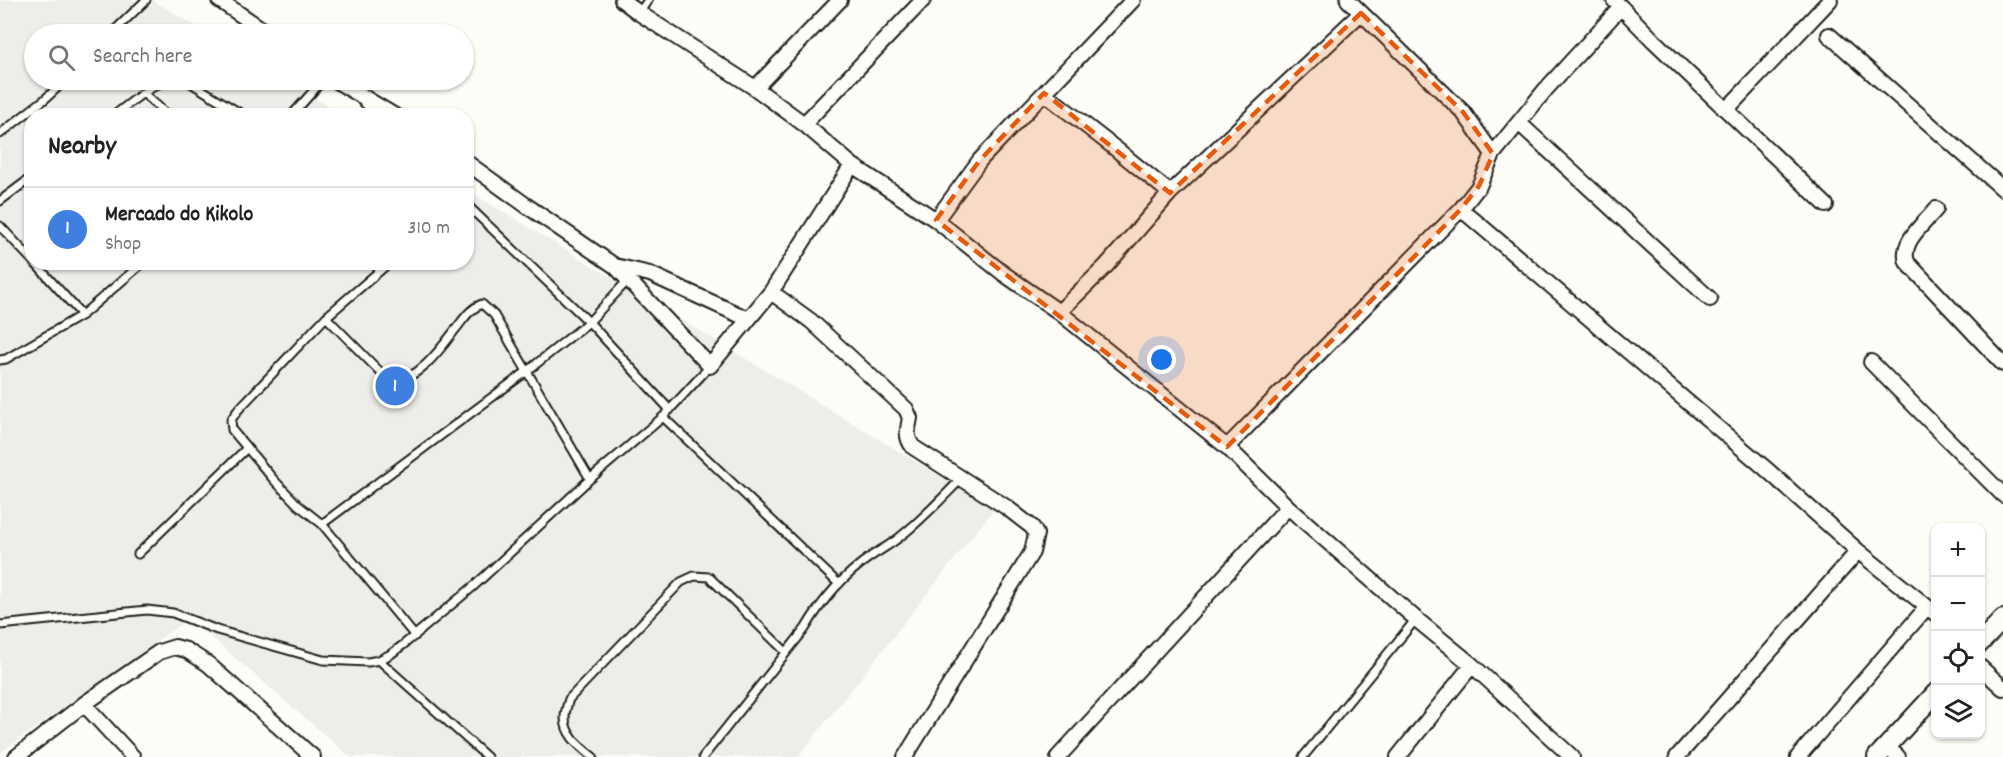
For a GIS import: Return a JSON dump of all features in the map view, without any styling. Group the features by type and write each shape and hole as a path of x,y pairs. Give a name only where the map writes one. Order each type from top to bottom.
{"street":[{"path":"219,0 254,24"},
{"path":"622,0 639,14 755,88 804,124 852,165 936,220 1004,274 1059,312 1227,447 1288,507 1472,665 1572,757"},
{"path":"755,88 840,0"},
{"path":"804,124 923,0"},
{"path":"936,220 980,160 1133,0"},
{"path":"1348,0 1463,112 1493,154"},
{"path":"1726,110 1830,0"},
{"path":"1227,447 1461,208 1479,186 1493,154 1618,4 1826,205"},
{"path":"1059,312 1106,266 1170,193 1361,13"},
{"path":"1828,35 2003,189"},
{"path":"352,90 382,108"},
{"path":"1044,93 1170,193"},
{"path":"1519,123 1710,299"},
{"path":"474,168 615,266 710,366 771,292 852,165"},
{"path":"1461,208 1765,468 1858,551 1931,610 1798,757"},
{"path":"1936,209 1908,243 1905,256 1908,262 2003,364"},
{"path":"615,266 650,274 748,319"},
{"path":"771,292 811,321 906,409 910,418 907,435 913,447 1006,507 1032,527 1036,534 1032,552 905,757"},
{"path":"1871,362 2003,495"},
{"path":"1058,757 1288,507"},
{"path":"1677,757 1858,551"},
{"path":"1985,638 2003,619"},
{"path":"16,757 84,704 159,652 175,647 186,650 208,664 314,757"},
{"path":"1398,757 1472,665"},
{"path":"1985,672 2003,688"},
{"path":"1888,754 1931,698"},
{"path":"84,704 133,757"}],"lane":[{"path":"121,24 146,0"},
{"path":"639,14 648,0"},
{"path":"33,108 55,90"},
{"path":"123,108 147,90"},
{"path":"202,90 231,108"},
{"path":"298,108 314,90"},
{"path":"351,90 369,108"},
{"path":"142,93 160,108"},
{"path":"0,134 24,115"},
{"path":"0,201 24,183"},
{"path":"474,212 589,322 670,410"},
{"path":"0,225 24,251"},
{"path":"41,270 82,315"},
{"path":"0,360 6,359 82,315 135,270"},
{"path":"381,270 326,317 231,420 232,430 246,448 298,505 322,524 415,636"},
{"path":"322,524 526,372 589,322 628,280"},
{"path":"326,317 391,383 402,381 436,355 472,308 483,304 494,315 590,479"},
{"path":"0,625 147,610 172,613 217,630 323,660 368,662 379,660 415,636 474,586 590,479 663,417 710,366"},
{"path":"663,417 838,584"},
{"path":"138,554 246,448"},
{"path":"703,757 838,584 870,557 915,525 962,478"},
{"path":"593,757 570,734 564,720 568,699 681,582 694,576 709,577 786,652"},
{"path":"1303,757 1416,619"},
{"path":"379,660 487,757"}],"highlighted area":[{"path":"1361,13 1463,112 1493,154 1479,186 1461,209 1227,447 936,220 980,160 1044,93 1170,193"}],"shaded area":[{"path":"0,0 152,0 192,24 24,24 24,90 301,90 331,108 24,108 24,270 474,270 474,194 994,509 798,757 350,757 189,618 0,753"}],"place":[{"name":"Mercado do Kikolo","path":"395,386"}]}
